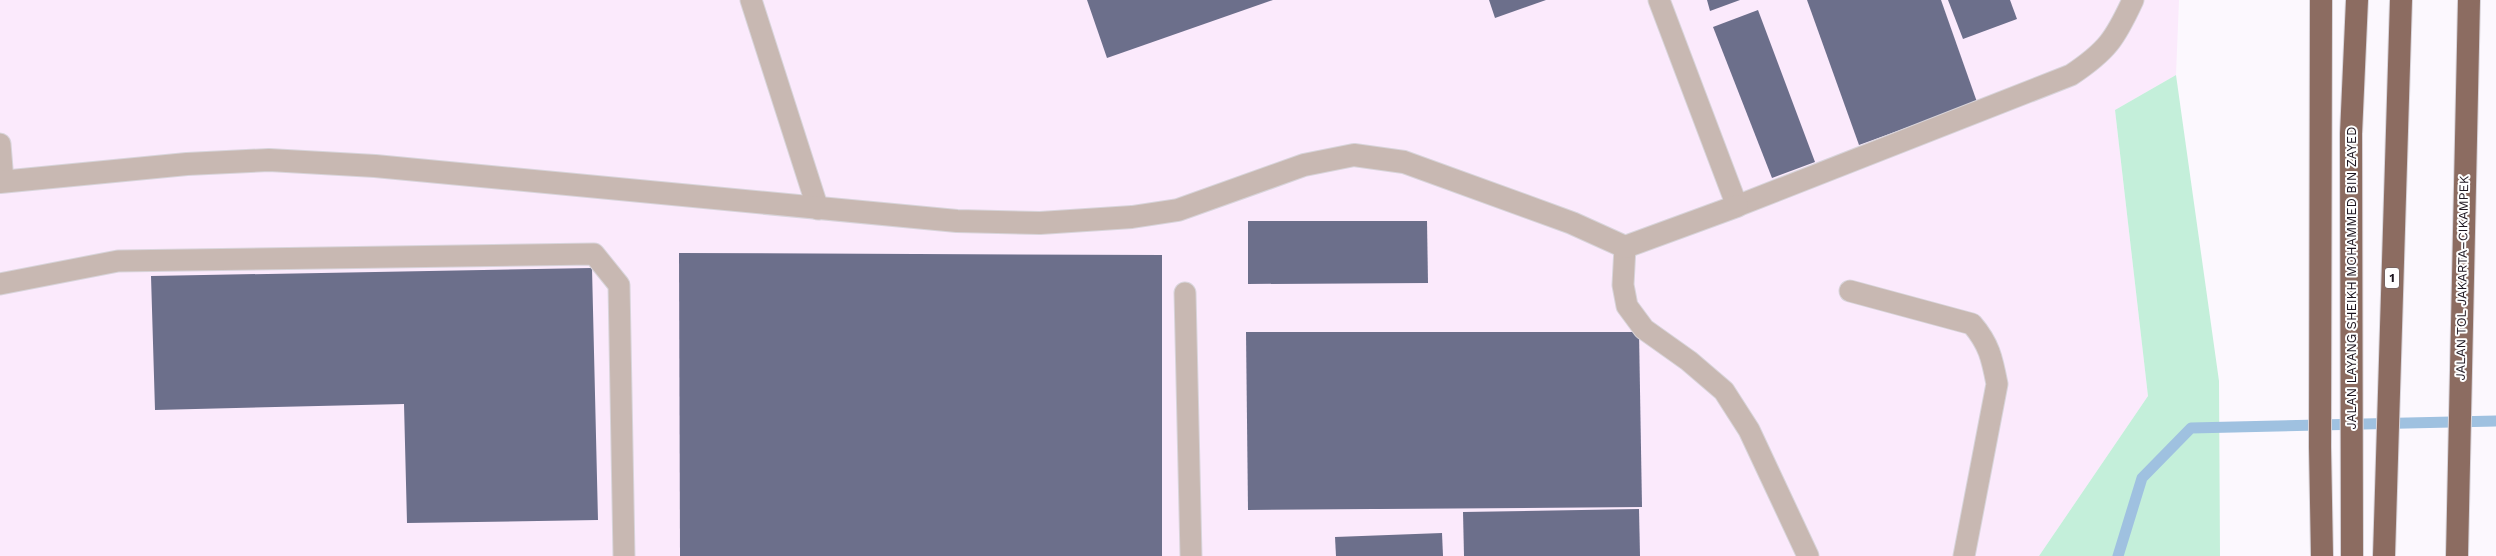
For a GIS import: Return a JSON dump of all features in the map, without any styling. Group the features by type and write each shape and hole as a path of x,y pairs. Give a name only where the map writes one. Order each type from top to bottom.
{"highway":[{"path":"2321,0 2321,546"},
{"name":"JALAN LAYANG SHEIKH MOHAMMED BIN ZAYED","path":"2352,556 2351,134 2357,0"},
{"name":"1","path":"2384,556 2400,0"},
{"name":"JALAN TOL JAKARTA–CIKAMPEK","path":"2457,551 2469,0"}],"street":[{"path":"2,181 187,164 268,160 375,166 964,222 1040,223 1132,217 1178,210 1304,165 1354,155 1404,162 1565,220 1625,247 1737,206"}],"lane":[{"path":"751,0 818,209"},
{"path":"1659,0 1737,206 2071,75 2094,59 2116,35 2133,0"},
{"path":"0,144 2,181"},
{"path":"1625,247 1623,285 1627,306 1644,329 1689,361 1724,391 1749,430 1808,556"},
{"path":"0,284 118,261 594,254 619,285 624,556"},
{"path":"1850,291 1972,324 1985,340 1993,360 1997,384 1964,556"},
{"path":"1185,293 1191,556"}],"shaded area":[{"path":"0,0 2179,0 2176,75 2115,110 2148,396 2039,556 0,556"}],"green space":[{"path":"2176,75 2219,381 2220,556 2039,556 2148,396 2115,110"}],"building":[{"path":"1087,0 1273,0 1107,58"},
{"path":"1489,0 1546,0 1495,18"},
{"path":"1707,0 1740,0 1710,11"},
{"path":"1807,0 1941,0 1977,102 1859,145"},
{"path":"1948,0 2010,0 2017,19 1963,39"},
{"path":"1758,10 1815,162 1772,178 1713,27"},
{"path":"1248,221 1427,221 1428,283 1248,284"},
{"path":"679,253 1162,255 1162,556 680,556"},
{"path":"592,268 598,520 407,523 404,404 155,410 151,276"},
{"path":"1246,332 1639,332 1642,507 1248,510"},
{"path":"1639,509 1640,556 1464,556 1463,512"},
{"path":"1442,533 1443,556 1336,556 1335,537"}],"waterway":[{"path":"2118,556 2142,478 2191,428 2496,421"}]}
